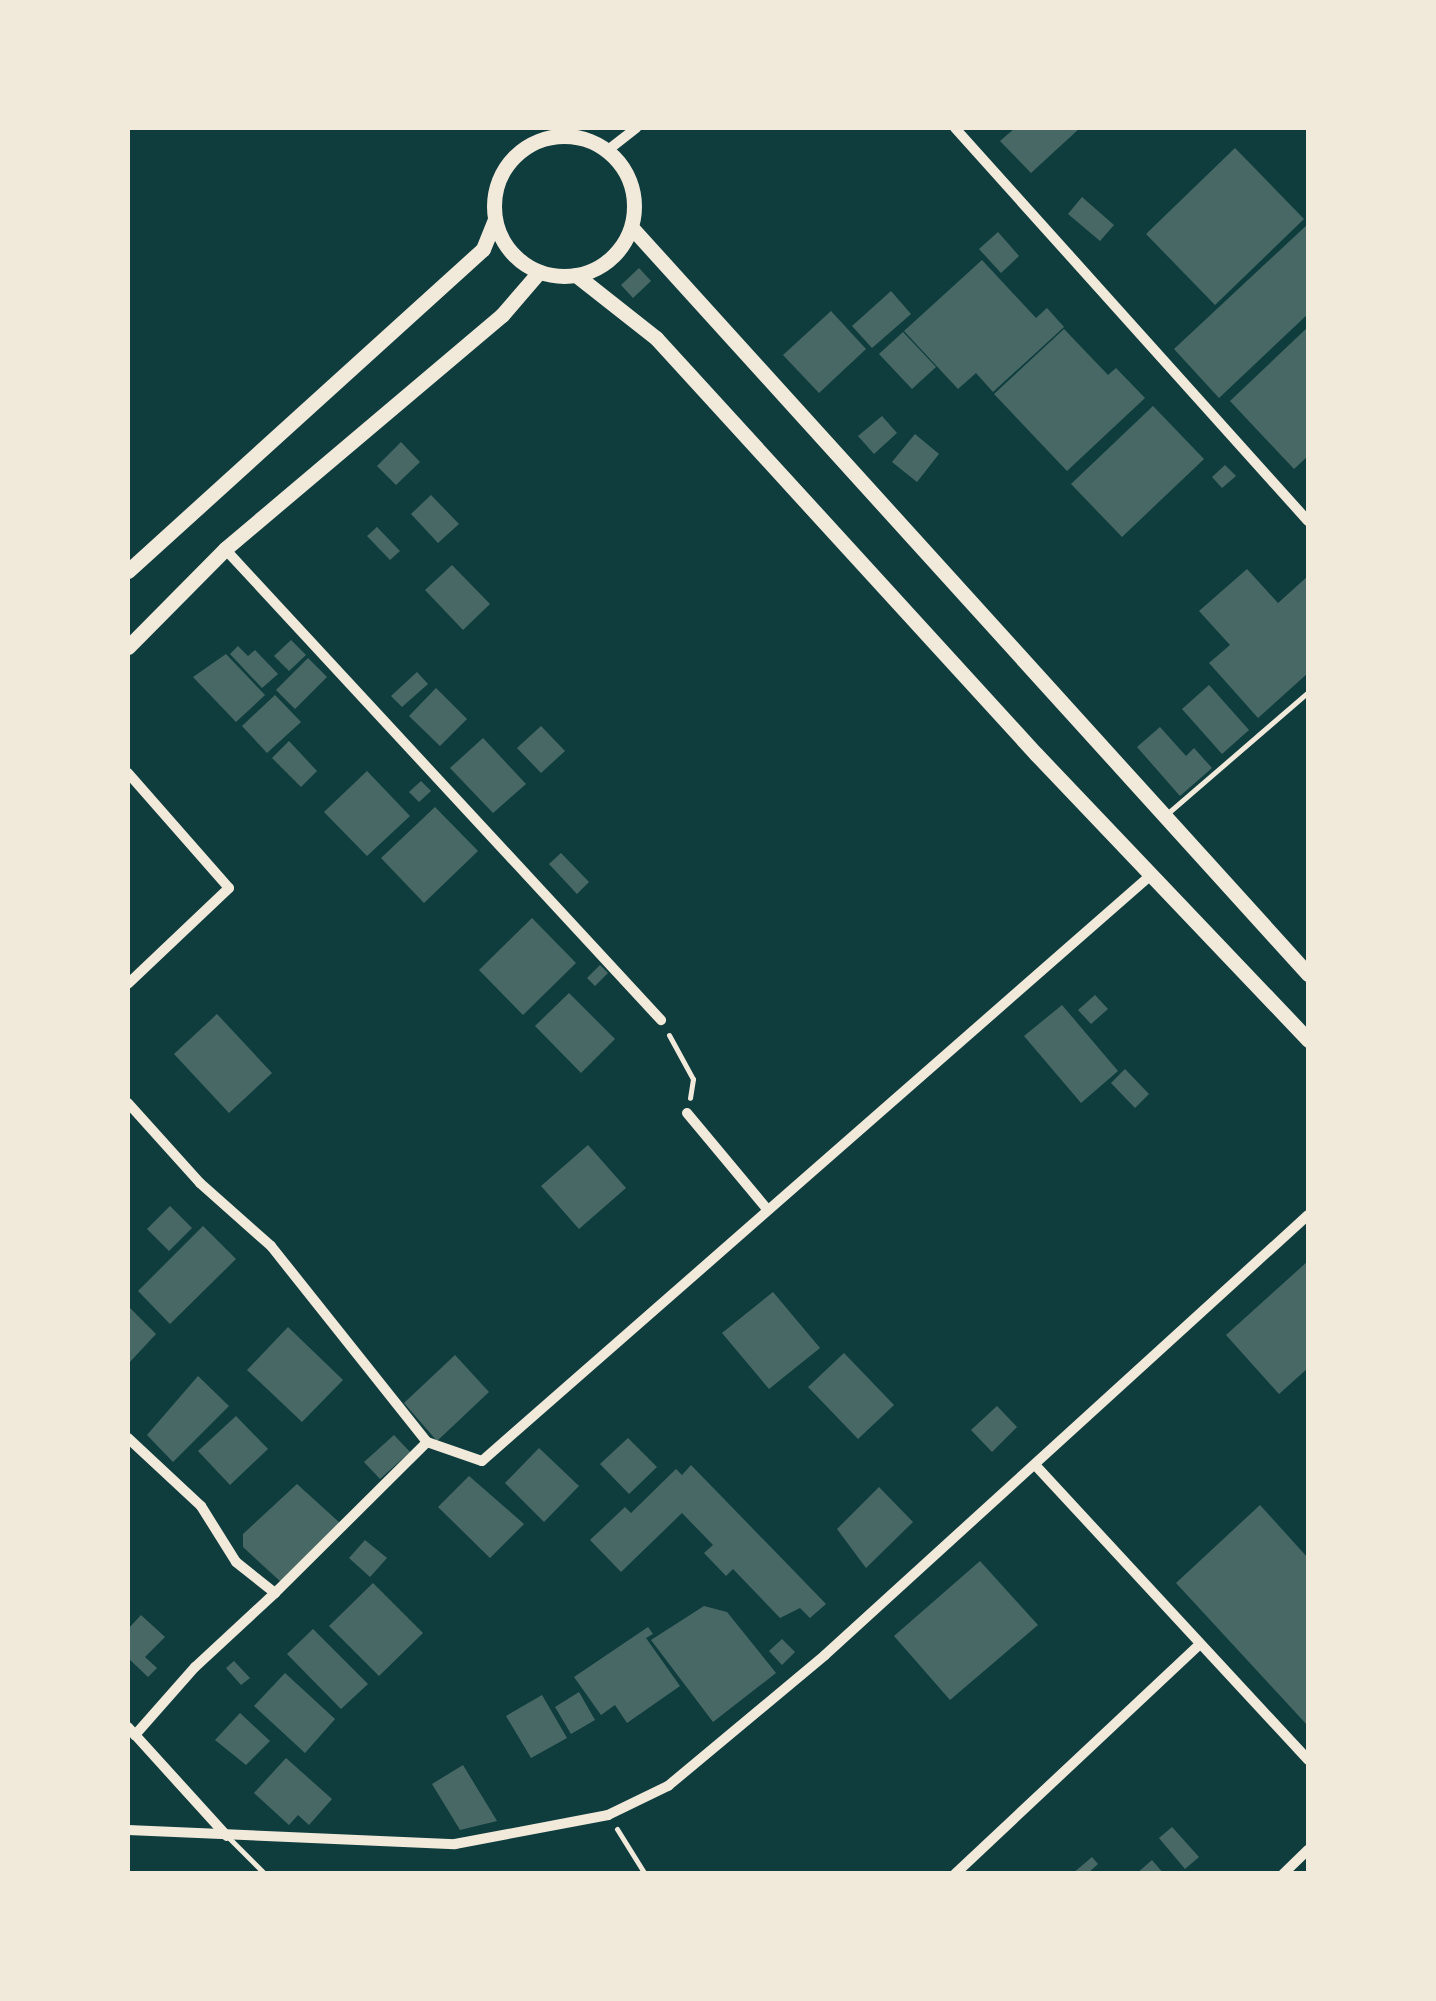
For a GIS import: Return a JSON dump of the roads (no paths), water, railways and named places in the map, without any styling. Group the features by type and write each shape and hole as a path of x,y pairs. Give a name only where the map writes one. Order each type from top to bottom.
{"main road":[{"path":"128,571 483,249 495,220 504,169 531,144 568,135 608,150 632,185 632,228 600,267 576,275 539,272 511,251 495,220"},
{"path":"632,228 1162,818 1308,974"},
{"path":"128,647 225,549 502,315 539,272"},
{"path":"576,275 656,338 1151,876 1308,1040"}],"street":[{"path":"608,150 636,128"},
{"path":"955,128 1308,522"},
{"path":"225,549 660,1020"},
{"path":"128,774 228,888 128,984"},
{"path":"128,1103 200,1184 271,1246 427,1442 482,1461 766,1208 1151,876"},
{"path":"687,1113 766,1208"},
{"path":"128,1830 455,1844 608,1814 668,1786 746,1724 1037,1467 1308,1215"},
{"path":"128,1438 201,1506 236,1562 275,1593"},
{"path":"227,1836 131,1731 427,1442"},
{"path":"1037,1467 1198,1646 1308,1760"},
{"path":"955,1874 1198,1646"},
{"path":"1283,1874 1308,1850"}],"lane":[{"path":"1162,818 1308,692"},
{"path":"227,1836 264,1874"}]}
